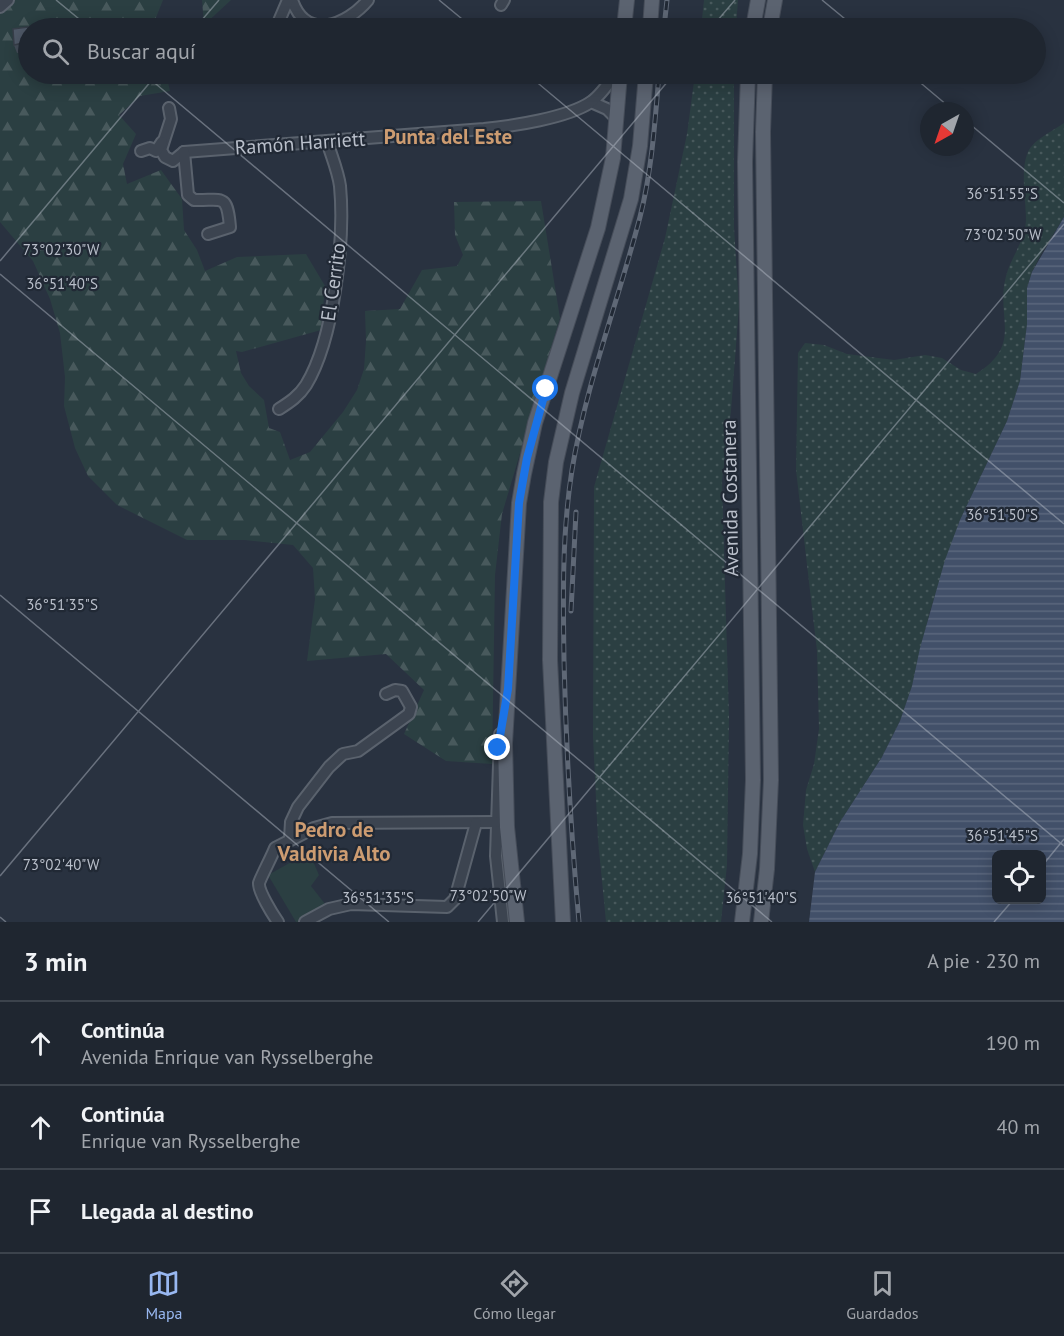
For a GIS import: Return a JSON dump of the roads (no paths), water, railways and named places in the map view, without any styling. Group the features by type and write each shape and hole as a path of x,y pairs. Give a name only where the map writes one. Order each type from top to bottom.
{"main road":[{"path":"625,18 627,0"},
{"path":"651,18 652,0"},
{"path":"755,18 758,0"},
{"path":"772,18 776,0"},
{"path":"517,922 506,804 505,743 517,527 524,474 535,423 601,218 613,158 619,84"},
{"path":"563,922 550,660 551,502 556,462 572,393 631,199 640,147 645,84"},
{"name":"Avenida Costanera","path":"742,922 750,860 753,780 746,185 748,84"},
{"name":"Avenida Costanera","path":"761,922 767,869 771,780 763,132 765,84"}],"street":[{"path":"0,8 8,0"},
{"path":"281,18 290,0 303,18"},
{"path":"348,18 368,0"},
{"name":"Ramón Harriett","path":"164,140 161,150 165,157 173,161 184,152 503,127 543,119 591,102 606,84"},
{"path":"591,102 602,106 616,118"},
{"path":"141,151 150,148 156,151 164,140 171,119 170,108"},
{"name":"El Cerrito","path":"279,409 296,399 309,379 329,321 335,292 340,236 339,184 327,141"},
{"path":"184,152 188,195 194,200 220,199 228,208 230,227 208,234"},
{"path":"503,922 498,882 496,822 499,739 508,689"},
{"path":"290,839 291,822 298,807 329,767 343,754 358,751 409,714 411,707 402,691 395,690 386,694"},
{"path":"278,922 259,882 275,848 290,839 314,828 332,824 496,822"},
{"path":"305,922 328,909 351,904 447,907 455,899 476,823"}],"water":[{"path":"1064,217 1064,922 809,922 815,872 840,822 882,757 900,721 912,686 920,648 945,560 960,520 1007,421 1020,381 1027,324 1027,288 1032,272"}],"railway":[{"path":"665,18 667,0"},
{"path":"579,922 569,791 565,693 563,589 566,517 572,470 585,406 644,199 653,146 658,84"},
{"path":"571,611 576,512"}],"district":[{"name":"Punta del Este","path":"448,137"},
{"name":"Pedro de Valdivia Alto","path":"334,842"}]}
